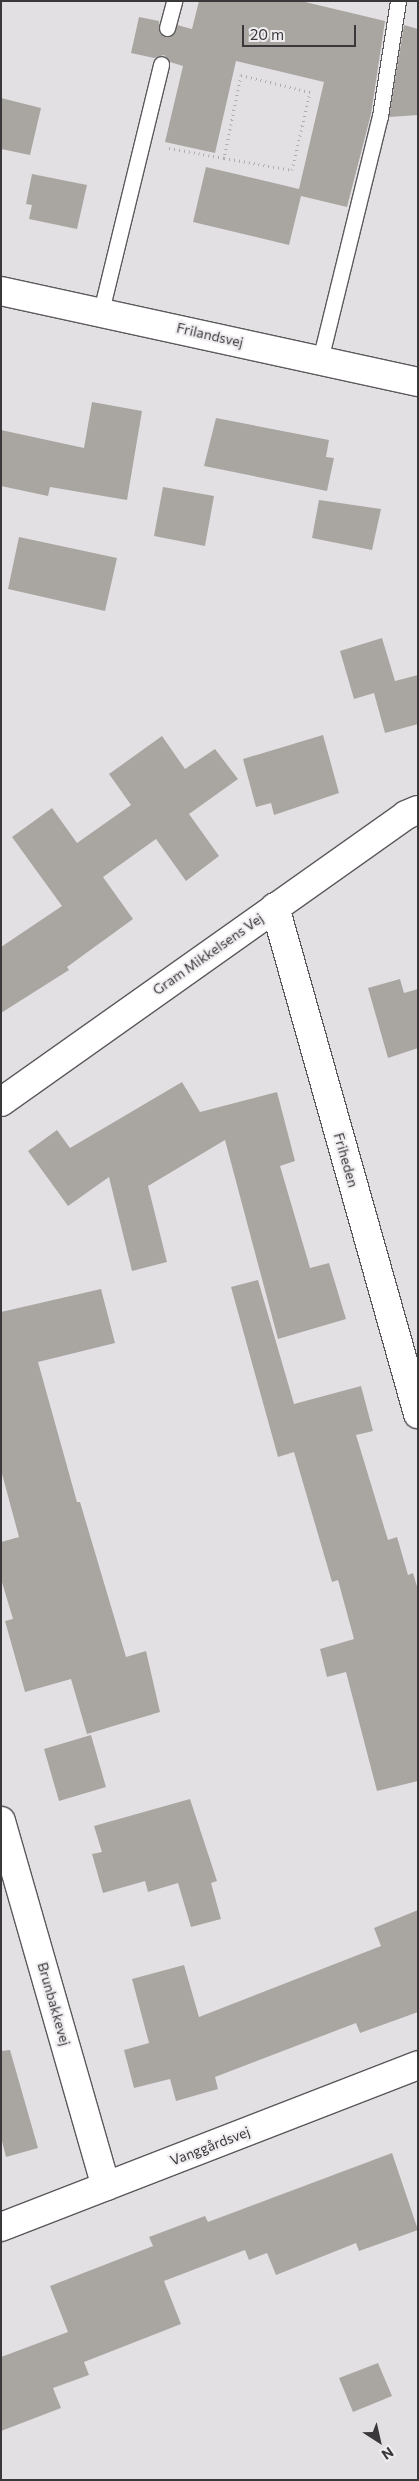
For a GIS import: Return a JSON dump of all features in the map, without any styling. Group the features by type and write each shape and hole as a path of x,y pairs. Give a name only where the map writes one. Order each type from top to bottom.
{"street":[{"name":"Frilandsvej","path":"1,291 101,311 418,382"},
{"name":"Gram Mikkelsens Vej","path":"1,1102 275,907 418,810"},
{"name":"Friheden","path":"275,907 418,1414"},
{"name":"Brunbakkevej","path":"1,1821 106,2186"},
{"name":"Vanggårdsvej","path":"1,2227 418,2065"}],"lane":[{"path":"167,28 174,1"},
{"path":"320,360 380,116 398,1"},
{"path":"101,311 161,64"}],"path":[{"path":"142,143 224,158 292,170 310,92 241,75 224,158"}],"building":[{"path":"199,1 301,1 385,21 371,114 347,207 301,196 289,245 193,222 206,167 299,189 324,82 236,61 215,153 165,142 183,66 170,62 164,55 154,58 131,53 139,17 159,21 160,34 169,37 177,25 192,29"},
{"path":"404,25 418,29 418,115 389,117"},
{"path":"1,98 41,108 30,155 1,149"},
{"path":"32,174 87,185 77,229 29,219 32,205 26,204"},
{"path":"92,402 142,411 127,500 50,487 48,496 1,486 1,430 84,448"},
{"path":"216,418 329,440 326,457 334,458 327,491 204,466"},
{"path":"163,487 214,496 205,546 154,536"},
{"path":"319,500 381,509 372,550 312,538"},
{"path":"19,537 117,558 105,611 8,589"},
{"path":"382,638 395,681 418,675 418,724 385,733 374,693 354,699 340,651"},
{"path":"323,735 339,793 274,815 271,803 256,807 243,759"},
{"path":"162,736 185,769 215,749 238,779 189,814 219,856 186,881 156,839 103,877 133,919 67,967 69,970 1,1013 1,947 62,906 12,837 52,808 77,843 131,805 109,774"},
{"path":"400,979 404,993 418,989 418,1048 388,1058 368,988"},
{"path":"182,1082 200,1112 277,1092 295,1161 280,1166 310,1268 329,1263 346,1319 278,1339 225,1140 148,1186 167,1262 132,1271 109,1177 68,1206 28,1151 57,1130 70,1148"},
{"path":"258,1280 294,1404 361,1386 373,1431 356,1435 388,1540 397,1537 408,1575 413,1573 418,1590 418,1781 377,1791 346,1672 327,1677 320,1649 354,1639 338,1580 332,1582 294,1452 278,1457 231,1287"},
{"path":"101,1289 115,1343 38,1362 77,1502 80,1502 126,1657 146,1651 160,1712 87,1734 71,1679 25,1692 5,1621 13,1619 1,1579 1,1542 19,1537 1,1470 1,1312"},
{"path":"91,1735 106,1787 59,1801 44,1749"},
{"path":"190,1799 217,1881 211,1883 221,1919 191,1927 178,1883 148,1892 145,1881 103,1893 92,1854 102,1852 94,1826"},
{"path":"418,1910 418,2012 360,2033 356,2023 215,2077 218,2089 176,2101 170,2079 134,2088 124,2050 149,2043 132,1979 184,1965 199,2017 381,1946 374,1928"},
{"path":"10,2050 38,2148 6,2157 1,2137 1,2051"},
{"path":"392,2153 418,2230 359,2251 356,2243 276,2275 267,2253 249,2260 245,2250 164,2281 181,2324 84,2362 89,2375 53,2388 61,2408 1,2431 1,2357 68,2332 50,2286 153,2246 149,2237 205,2216 208,2222"},
{"path":"378,2363 392,2396 353,2412 339,2378"}]}
